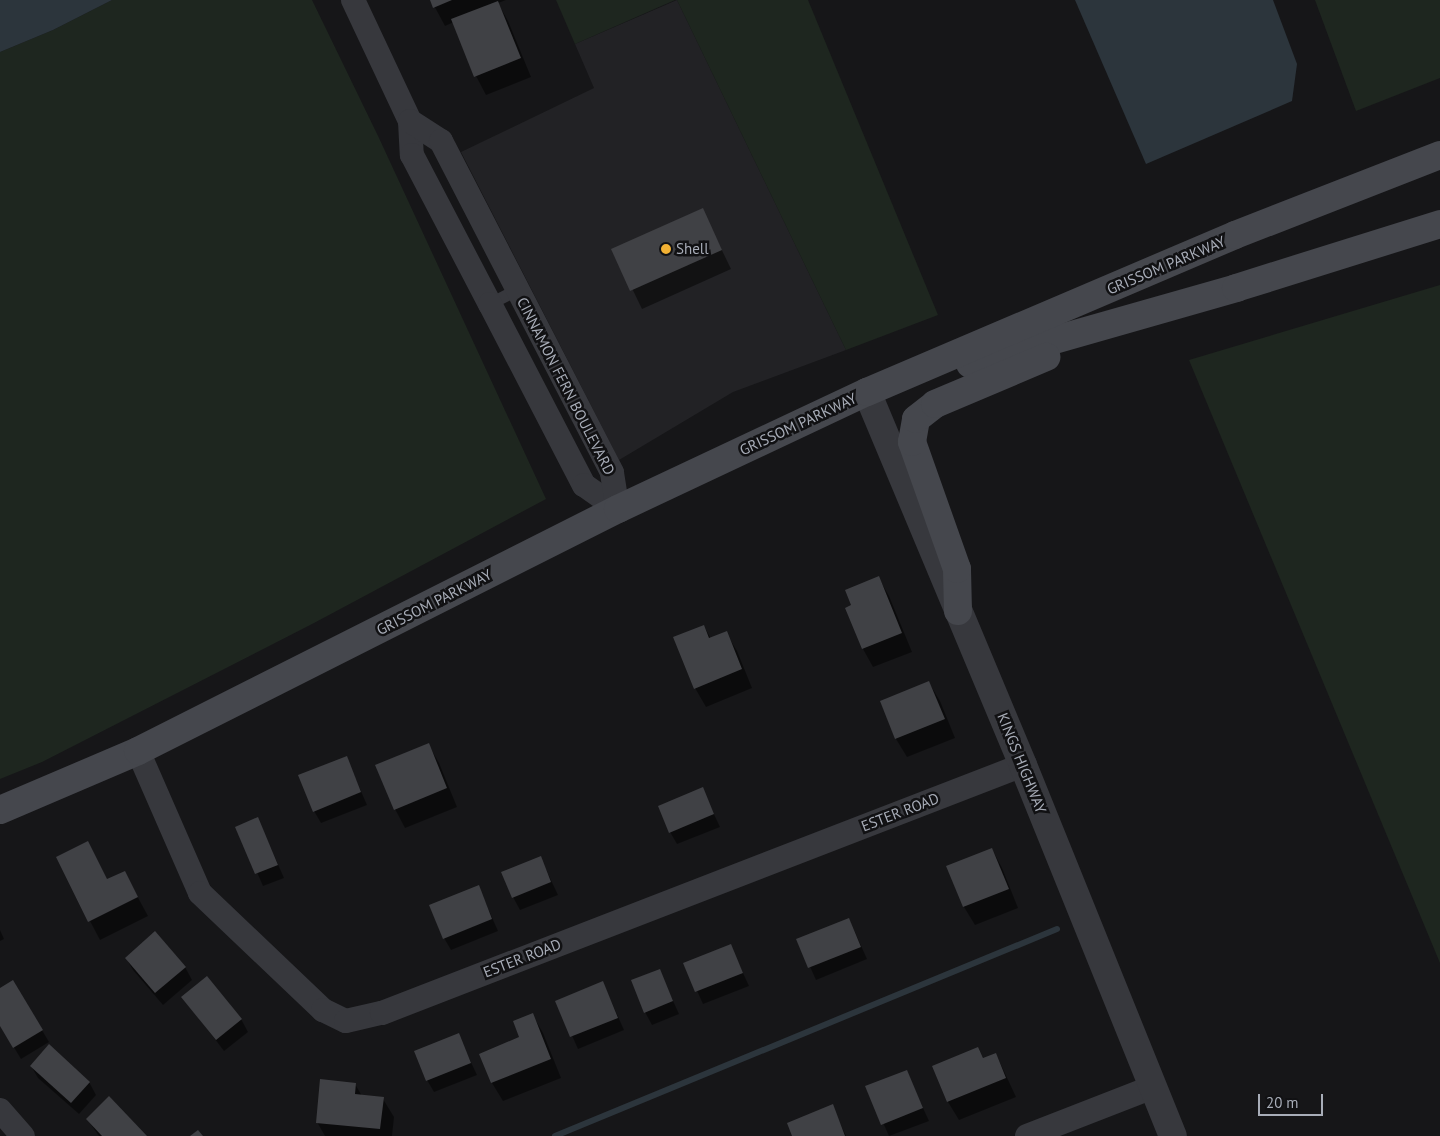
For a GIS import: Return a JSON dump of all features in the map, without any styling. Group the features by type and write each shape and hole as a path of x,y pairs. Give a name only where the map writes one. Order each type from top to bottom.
{"main road":[{"name":"GRISSOM PARKWAY","path":"0,810 138,751 618,509 867,392 1235,235 1440,155"},
{"name":"GRISSOM PARKWAY","path":"867,392 1103,327 1440,224"},
{"path":"958,611 957,569 912,442 916,419 936,404 1045,358 1103,327"}],"street":[{"name":"CINNAMON FERN BOULEVARD","path":"353,0 410,121 412,155 584,484 618,509"},
{"name":"CINNAMON FERN BOULEVARD","path":"410,121 441,141 612,473 618,509"},
{"name":"KINGS HIGHWAY","path":"867,392 1024,765 1173,1136"},
{"name":"ESTER ROAD","path":"138,751 200,893 323,1010 346,1021 382,1013 1024,765"},
{"path":"1027,1136 1154,1087"},
{"path":"0,1110 23,1136"}],"lane":[{"path":"490,304 518,290"}],"shaded area":[{"path":"0,0 112,0 53,30 0,52"},
{"path":"112,0 312,0 379,138 546,499 314,623 42,762 0,779 0,52 53,30"},
{"path":"556,0 675,0 575,44"},
{"path":"677,0 846,350 733,392 619,460 461,152 594,88 575,44"},
{"path":"677,0 808,0 938,315 846,350"},
{"path":"1075,0 1273,0 1297,64 1292,101 1146,164"},
{"path":"1315,0 1440,0 1440,78 1356,111"},
{"path":"1440,285 1440,963 1189,360"}],"building":[{"path":"430,0 452,0 433,8"},
{"path":"498,1 521,58 474,77 451,19"},
{"name":"Shell","path":"703,208 722,250 630,291 611,249"},
{"path":"879,576 902,633 862,649 845,608 851,605 845,590"},
{"path":"704,625 709,638 727,631 742,669 694,689 673,637"},
{"path":"929,681 945,719 895,739 880,701"},
{"path":"429,743 447,788 394,810 375,765"},
{"path":"347,756 361,792 313,812 298,775"},
{"path":"703,787 714,814 669,833 658,806"},
{"path":"258,817 278,865 255,874 235,827"},
{"path":"88,841 107,879 125,871 138,897 88,922 56,857"},
{"path":"992,848 1009,889 963,907 946,866"},
{"path":"541,856 551,882 512,898 501,872"},
{"path":"479,885 492,919 443,939 429,905"},
{"path":"849,918 861,947 808,968 796,939"},
{"path":"155,931 186,967 155,993 125,958"},
{"path":"731,944 743,973 695,992 683,963"},
{"path":"660,969 673,1001 644,1013 631,980"},
{"path":"207,976 242,1019 216,1040 181,997"},
{"path":"13,980 43,1030 13,1048 0,1026 0,988"},
{"path":"603,981 618,1018 570,1037 555,1001"},
{"path":"533,1013 551,1059 491,1083 479,1054 519,1037 513,1021"},
{"path":"459,1033 471,1063 426,1081 414,1051"},
{"path":"49,1044 90,1082 71,1103 30,1066"},
{"path":"978,1047 983,1058 996,1053 1006,1078 947,1102 932,1066"},
{"path":"907,1070 923,1108 881,1125 865,1086"},
{"path":"320,1079 356,1083 355,1094 384,1097 380,1129 316,1123"},
{"path":"109,1096 147,1136 102,1136 86,1119"},
{"path":"833,1104 845,1136 792,1136 787,1123"},
{"path":"198,1130 203,1136 190,1136"}],"waterway":[{"path":"555,1136 1057,929"}],"place":[{"name":"Shell","path":"666,249"}]}
